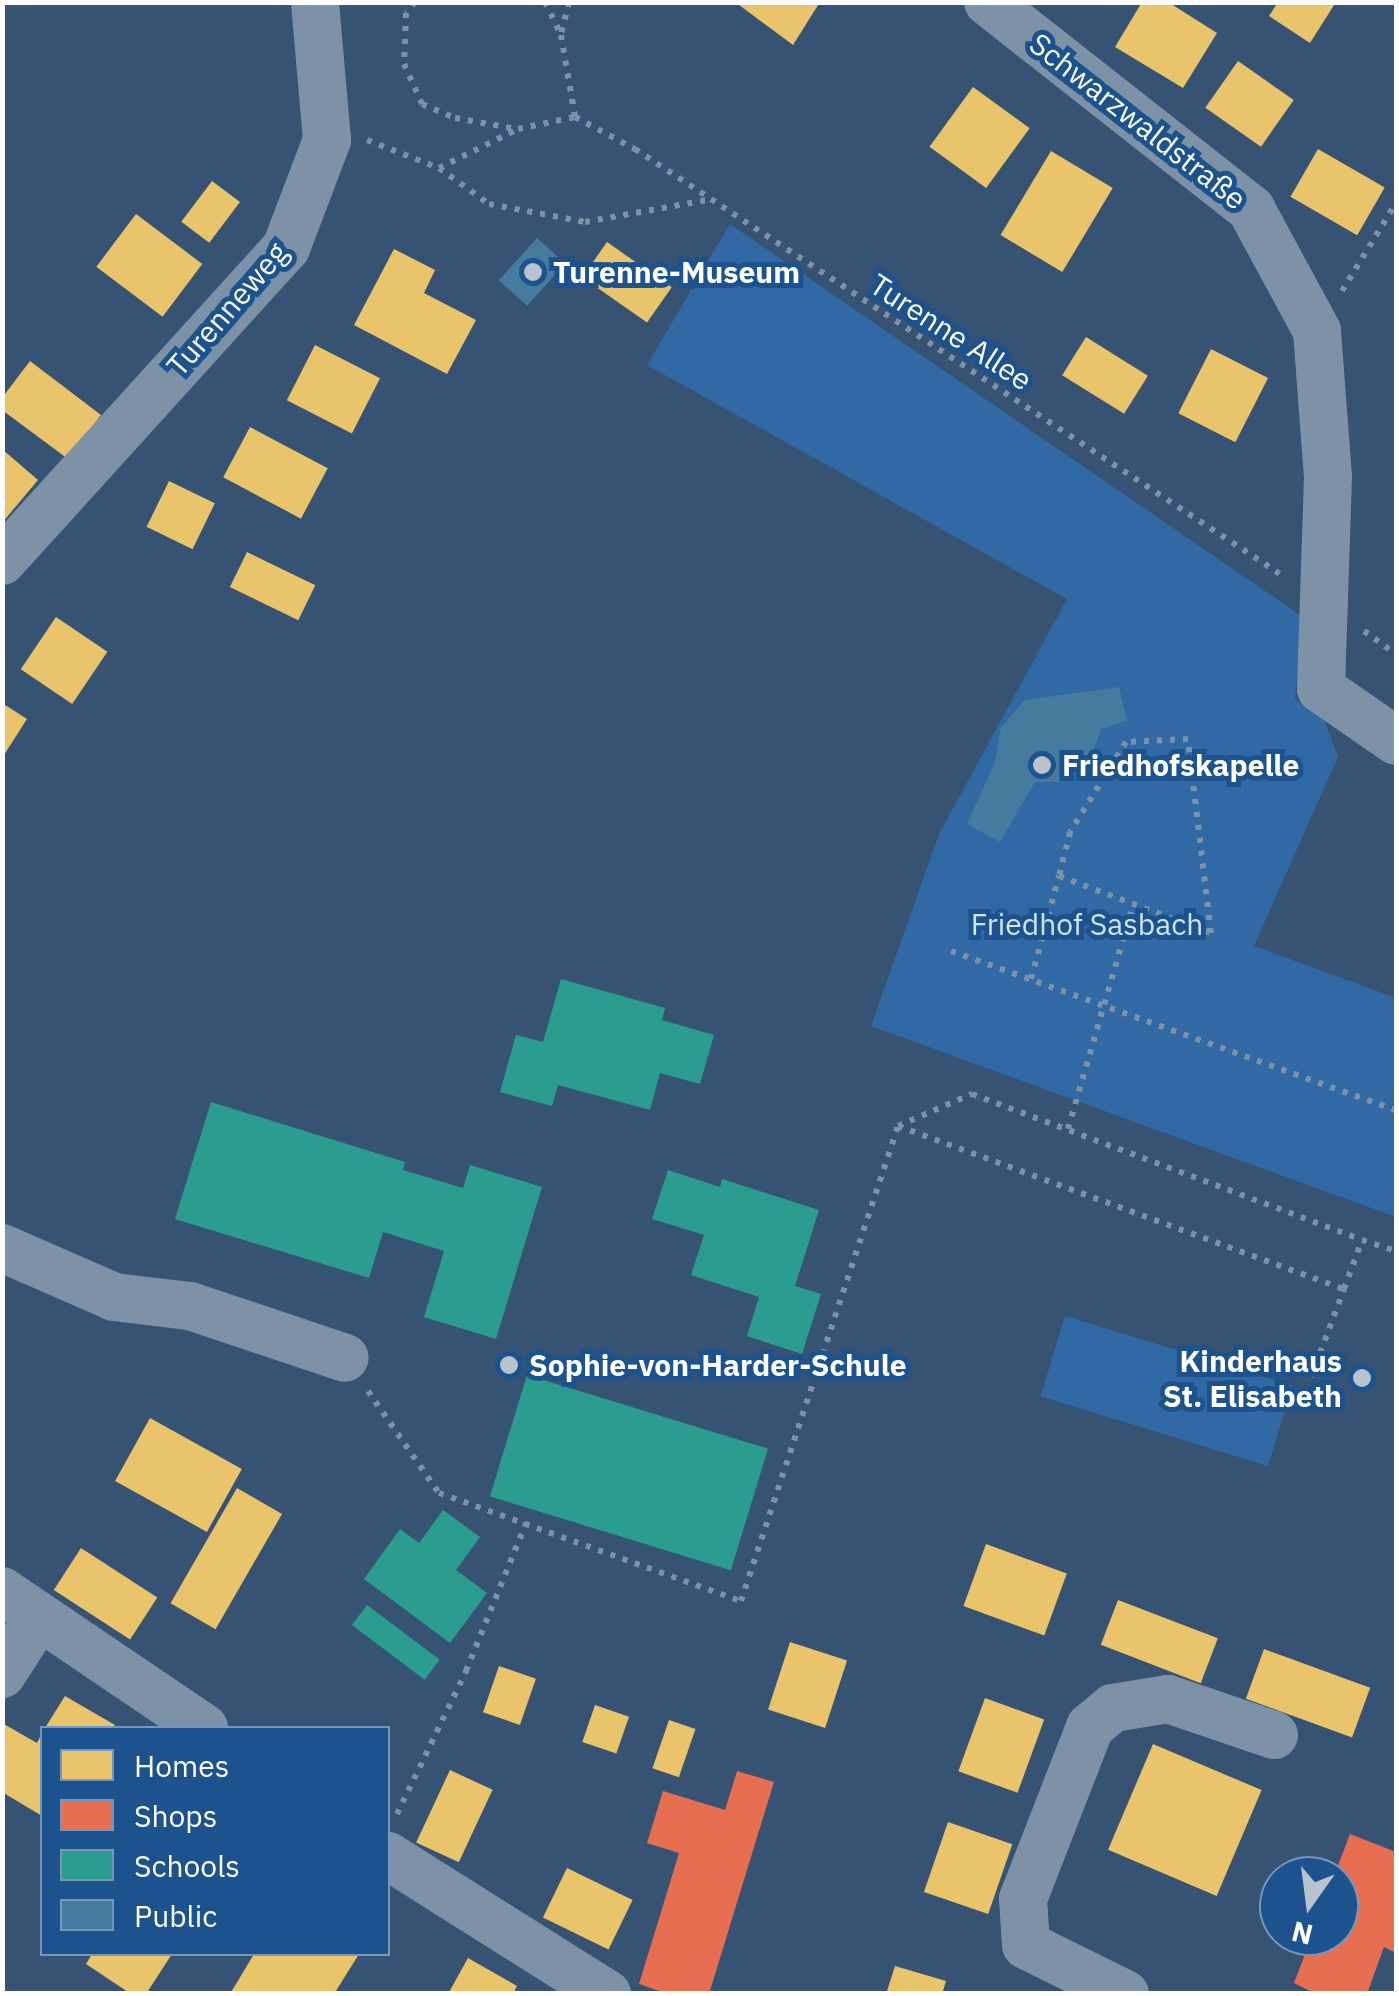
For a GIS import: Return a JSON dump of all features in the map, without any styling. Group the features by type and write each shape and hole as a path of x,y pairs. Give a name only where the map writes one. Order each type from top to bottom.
{"street":[{"name":"Turenneweg","path":"2,561 286,248 327,140 315,2"},
{"name":"Schwarzwaldstraße","path":"988,2 1251,209 1317,331 1328,477 1321,690 1396,741"},
{"path":"2,1248 114,1298 190,1306 345,1358"},
{"path":"2,1674 20,1604 201,1726"},
{"path":"1125,1994 1026,1945 1023,1899 1090,1727 1113,1708 1168,1699 1274,1735"},
{"path":"392,1836 607,1994"}],"path":[{"path":"415,2 406,13 404,64 422,104 456,118 518,130"},
{"path":"439,168 518,130 575,117 561,35 545,2"},
{"path":"561,35 569,2"},
{"name":"Turenne Allee","path":"575,117 708,200 1396,654"},
{"path":"327,140 370,140 439,168 488,204 585,222 708,200"},
{"path":"1317,331 1396,203"},
{"path":"1031,980 1070,832 1126,742 1188,739 1212,933 1132,908 1059,876"},
{"path":"1068,1130 1132,908"},
{"path":"951,951 1396,1110"},
{"path":"345,1358 439,1493 741,1601 898,1126 972,1094 1396,1250"},
{"path":"898,1126 1344,1289"},
{"path":"1311,1377 1362,1240"},
{"path":"392,1836 466,1671 526,1523"}],"green space":[{"name":"Friedhof Sasbach","path":"730,224 1303,617 1295,699 1324,719 1338,757 1254,946 1396,998 1396,1217 871,1026 939,834 1067,599 647,365"},
{"path":"1065,1316 1293,1386 1268,1466 1040,1396"}],"building: Homes":[{"path":"735,2 820,2 793,45"},
{"path":"1142,2 1168,2 1217,33 1183,88 1115,47"},
{"path":"1278,2 1336,2 1310,43 1269,16"},
{"path":"1238,61 1294,100 1261,147 1205,108"},
{"path":"973,87 1030,128 986,188 930,147"},
{"path":"1318,149 1385,188 1357,235 1290,197"},
{"path":"1051,151 1113,188 1062,272 1001,235"},
{"path":"212,181 240,202 209,243 181,222"},
{"path":"136,214 202,264 163,317 96,267"},
{"path":"607,242 672,287 647,323 582,277"},
{"path":"394,249 435,270 424,293 476,320 447,374 354,325"},
{"path":"1086,337 1148,376 1124,414 1062,375"},
{"path":"315,345 380,378 352,433 287,400"},
{"path":"1211,349 1268,378 1235,442 1178,413"},
{"path":"30,361 101,415 68,459 2,410 2,398"},
{"path":"250,427 328,468 301,519 223,477"},
{"path":"2,449 38,480 2,523"},
{"path":"169,481 215,503 192,549 147,527"},
{"path":"247,552 315,585 298,620 230,587"},
{"path":"56,617 107,652 72,704 21,669"},
{"path":"2,703 27,719 2,758"},
{"path":"150,1418 242,1469 207,1532 115,1481"},
{"path":"237,1488 282,1514 216,1629 170,1603"},
{"path":"986,1544 1067,1573 1044,1635 963,1606"},
{"path":"81,1548 157,1598 130,1639 54,1590"},
{"path":"1118,1600 1218,1638 1201,1683 1101,1645"},
{"path":"790,1642 847,1661 825,1728 768,1710"},
{"path":"1264,1649 1370,1688 1352,1737 1246,1699"},
{"path":"499,1666 536,1679 520,1725 483,1712"},
{"path":"65,1696 115,1725 114,1726 46,1726"},
{"path":"985,1698 1044,1720 1018,1793 958,1771"},
{"path":"595,1705 629,1717 616,1754 582,1742"},
{"path":"669,1720 695,1729 679,1777 652,1768"},
{"path":"2,1723 37,1743 40,1737 40,1815 2,1792"},
{"path":"1153,1744 1262,1790 1217,1896 1108,1850"},
{"path":"450,1770 493,1790 459,1862 416,1843"},
{"path":"948,1822 1012,1844 988,1914 924,1892"},
{"path":"567,1868 633,1900 609,1949 543,1917"},
{"path":"91,1956 171,1956 146,1994 131,1994 86,1964"},
{"path":"253,1956 358,1956 334,1994 230,1994"},
{"path":"468,1958 517,1986 513,1994 448,1994"},
{"path":"895,1966 946,1981 942,1994 886,1994"}],"building: Shops":[{"path":"737,1771 774,1782 709,1994 668,1994 639,1984 679,1853 647,1843 663,1791 725,1810"},
{"path":"1350,1834 1396,1852 1396,1953 1384,1947 1367,1994 1316,1994 1294,1983 1304,1956 1359,1956 1359,1856 1342,1856"}],"building: Schools":[{"path":"561,979 665,1008 662,1020 714,1035 700,1084 660,1073 650,1110 558,1085 552,1106 500,1092 516,1035 543,1042"},
{"path":"211,1102 405,1162 403,1170 463,1188 470,1165 542,1187 496,1339 424,1317 444,1251 383,1232 369,1278 175,1219"},
{"path":"668,1170 720,1187 722,1179 819,1210 795,1286 821,1294 802,1354 747,1336 759,1297 691,1275 704,1235 652,1219"},
{"path":"527,1375 768,1449 731,1570 490,1496"},
{"path":"443,1510 480,1537 456,1570 487,1593 450,1643 364,1579 400,1529 419,1543"},
{"path":"367,1605 440,1660 425,1680 352,1625"}],"building: Public":[{"name":"Turenne-Museum","path":"537,238 565,263 527,306 499,280"},
{"name":"Friedhofskapelle","path":"1119,687 1127,721 1101,729 1088,768 1061,782 1035,782 1000,842 967,824 995,762 1001,727 1025,700"}],"place":[{"name":"Turenne-Museum","path":"533,272"},
{"name":"Friedhofskapelle","path":"1042,765"},
{"name":"Sophie-von-Harder-Schule","path":"509,1365"},
{"name":"Kinderhaus St. Elisabeth","path":"1362,1378"}]}
